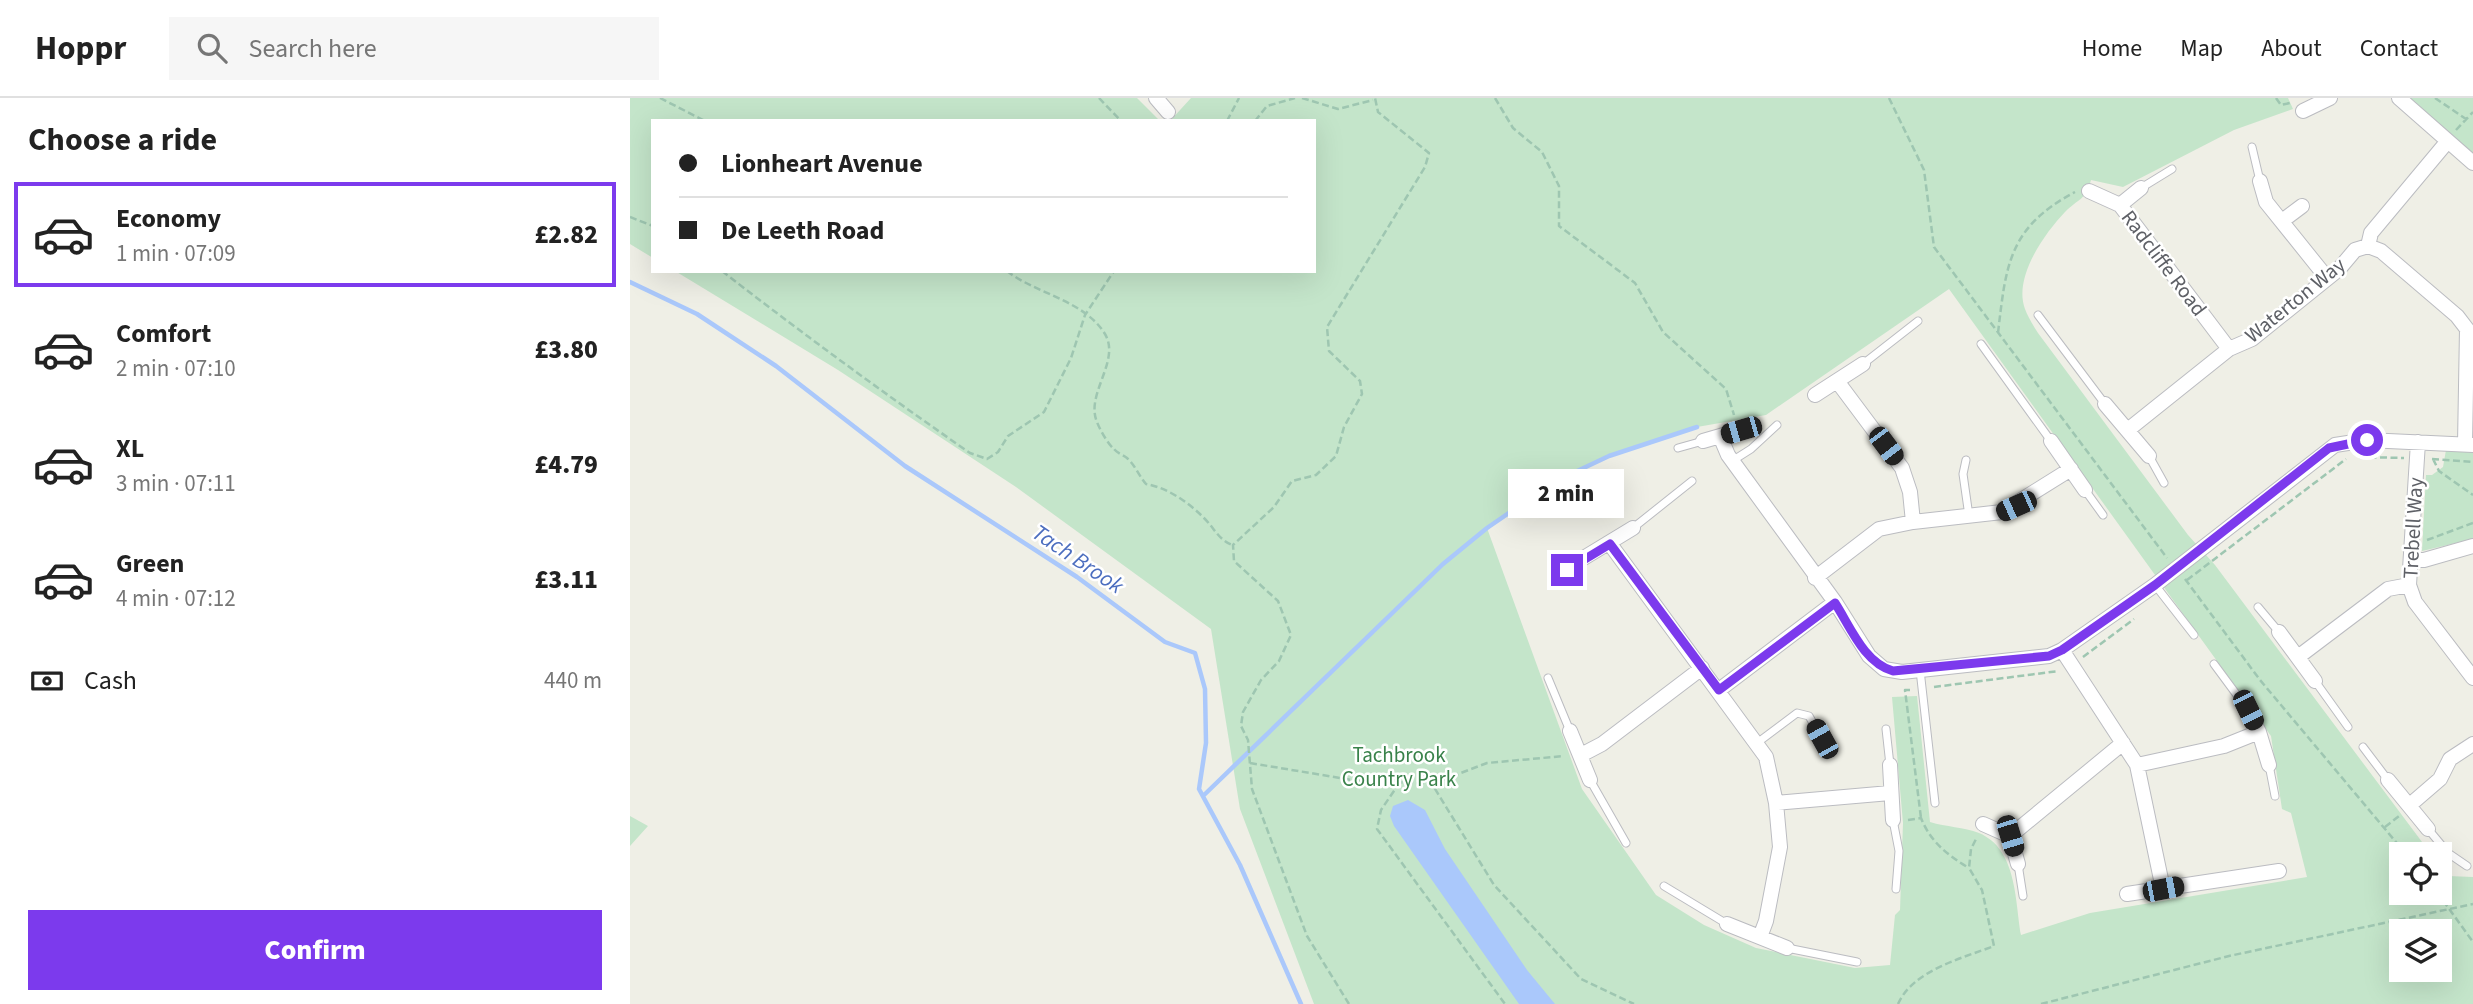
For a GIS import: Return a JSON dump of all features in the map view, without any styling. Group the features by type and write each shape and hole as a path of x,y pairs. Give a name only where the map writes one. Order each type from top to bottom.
{"street":[{"path":"1156,98 1168,113"},
{"path":"2303,111 2330,98"},
{"path":"2399,98 2473,163"},
{"path":"2368,246 2371,233 2447,142"},
{"path":"2260,181 2266,202 2327,278"},
{"path":"2120,205 2141,188"},
{"name":"Radcliffe Road","path":"2089,191 2120,205 2229,349"},
{"path":"2282,221 2302,206"},
{"name":"Waterton Way","path":"2129,429 2229,349 2252,339 2327,278 2355,250 2368,246 2381,251 2470,328 2469,445"},
{"path":"1815,396 1863,364"},
{"path":"1837,381 1902,468 1910,492 1913,522"},
{"path":"2105,404 2129,429 2149,456"},
{"path":"1703,441 1741,430"},
{"path":"1720,436 1732,461 1876,663 1893,671 2049,656 2062,650 2155,585 2329,448 2354,440 2469,445"},
{"path":"2051,441 2085,489"},
{"name":"Trebell Way","path":"2418,442 2409,585 2416,602 2473,678"},
{"path":"1815,578 1879,529 1913,522 2002,512 2016,506 2071,469"},
{"path":"1581,559 1633,528"},
{"path":"1610,544 1766,757 1776,803 1779,860 1760,937"},
{"path":"2411,560 2435,557 2473,546"},
{"path":"2298,657 2388,589 2409,585"},
{"path":"1719,690 1835,603"},
{"path":"2279,632 2315,681"},
{"path":"2062,650 2137,765 2163,889"},
{"path":"1581,755 1602,744 1702,668"},
{"path":"2248,710 2259,732 2269,765"},
{"path":"1570,731 1590,780"},
{"path":"2137,765 2224,747 2259,732"},
{"path":"2010,836 2123,743"},
{"path":"2411,804 2440,779 2450,759 2473,744"},
{"path":"1890,765 1893,820"},
{"path":"2388,780 2400,796 2411,804 2428,828"},
{"path":"1776,803 1890,793"},
{"path":"1983,824 2010,836"},
{"path":"2010,836 2018,864"},
{"path":"2127,894 2279,871"},
{"path":"1727,924 1787,948"}],"lane":[{"path":"2252,147 2260,181"},
{"path":"2141,188 2172,169"},
{"path":"2038,315 2105,404"},
{"path":"1863,364 1918,321"},
{"path":"1981,344 2051,441"},
{"path":"1732,461 1751,449 1777,425"},
{"path":"1678,448 1703,441"},
{"path":"2149,456 2164,483"},
{"path":"1966,460 1963,474 1969,516"},
{"path":"1633,528 1692,481"},
{"path":"2085,489 2103,515"},
{"path":"1552,582 1581,559"},
{"path":"2155,585 2194,635"},
{"path":"2258,607 2279,632"},
{"path":"2214,664 2248,710"},
{"path":"1920,670 1935,803"},
{"path":"1548,678 1570,731"},
{"path":"2315,681 2348,727"},
{"path":"1757,743 1797,713 1809,716 1822,739"},
{"path":"1886,729 1890,765"},
{"path":"2363,747 2388,780"},
{"path":"2269,765 2275,796"},
{"path":"1590,780 1626,843"},
{"path":"1893,820 1899,851 1896,889"},
{"path":"2428,828 2448,853 2467,866"},
{"path":"2018,864 2023,896"},
{"path":"1664,886 1727,924"},
{"path":"1787,948 1857,962"}],"path":[{"path":"660,98 701,119"},
{"path":"1098,98 1119,119"},
{"path":"1228,119 1239,98"},
{"path":"1257,119 1267,106 1295,98"},
{"path":"1233,545 1274,506 1292,481 1316,475 1336,456 1344,427 1362,394 1360,381 1329,351 1327,327 1425,167 1429,153 1378,112 1374,99 1338,109 1302,98"},
{"path":"1495,98 1513,128 1542,152 1559,186 1559,226 1635,283 1663,332 1726,389 1734,415"},
{"path":"1889,98 1924,170 1934,247 2260,680 2396,842"},
{"path":"2435,98 2466,119"},
{"path":"2447,142 2473,112"},
{"path":"1998,333 2005,275 2013,249 2028,225 2074,192 2089,191"},
{"path":"630,217 651,225"},
{"path":"725,273 847,368 872,381 970,453 987,459 998,452 1008,436 1044,412 1071,358 1085,315 1113,273"},
{"path":"1010,273 1024,284 1042,288 1085,315 1107,336 1109,353 1094,401 1096,421 1113,449 1128,459 1146,484 1164,487 1205,519 1220,540 1233,545"},
{"path":"2433,459 2439,471 2473,495"},
{"path":"2412,544 2473,523"},
{"path":"1233,545 1234,561 1278,601 1291,635 1279,660 1261,680 1243,712 1241,726 1248,740 1252,789 1307,936 1349,1004"},
{"path":"1250,763 1352,780 1432,784 1487,763 1581,755"},
{"path":"1400,782 1381,810 1377,829 1505,1004"},
{"path":"1432,784 1494,885 1581,979 1634,1004"},
{"path":"1893,820 1921,818 1931,838 1952,858 1969,868 1982,890 1994,946 1938,968 1902,995 1898,1004"},
{"path":"1969,868 1971,849 1983,824"},
{"path":"2041,1004 2229,956 2473,904"},
{"path":"2447,905 2473,942"}],"green space":[{"path":"630,98 1137,98 1158,119 651,119 651,257 630,244"},
{"name":"Tachbrook Country Park","path":"1191,98 2288,98 2293,109 2234,130 2123,187 2091,180 2084,196 2065,212 2040,243 2027,270 2022,297 2029,318 2038,333 2422,842 2389,842 2389,905 2452,905 2452,876 2473,877 2473,1004 1314,1004 1240,809 1211,629 1016,487 838,370 678,273 1316,273 1316,119 1172,119","holes":["1949,289 2271,736 2282,809 2291,813 2307,877 2090,913 2021,935 2012,877 2001,851 1979,833 1930,822 1917,696 1892,697 1903,823 1900,910 1895,915 1890,965 1855,968 1756,948 1704,925 1656,895 1582,789 1487,528 1604,458 1697,427 1766,415"]},
{"path":"2410,98 2473,98 2473,156"},
{"path":"2446,450 2473,452 2473,539 2422,551 2426,475 2432,475 2443,467"},
{"path":"630,816 648,826 630,846"}],"water":[{"path":"1408,800 1425,810 1445,849 1527,970 1555,1004 1519,1004 1394,826 1390,816 1393,806"}],"waterway":[{"name":"Tach Brook","path":"630,282 697,314 776,366 905,466 1077,577 1165,642 1195,653 1205,689 1206,743 1199,789 1240,865 1301,1004"},
{"path":"1203,796 1443,564 1487,528 1554,482 1609,456 1697,427"}],"route":[{"path":"1567,570 1581,559 1610,544 1719,690 1835,603 1869,656 1884,668 1893,671 2049,656 2062,650 2155,585 2307,467 2322,452 2342,443 2367,440"}]}
